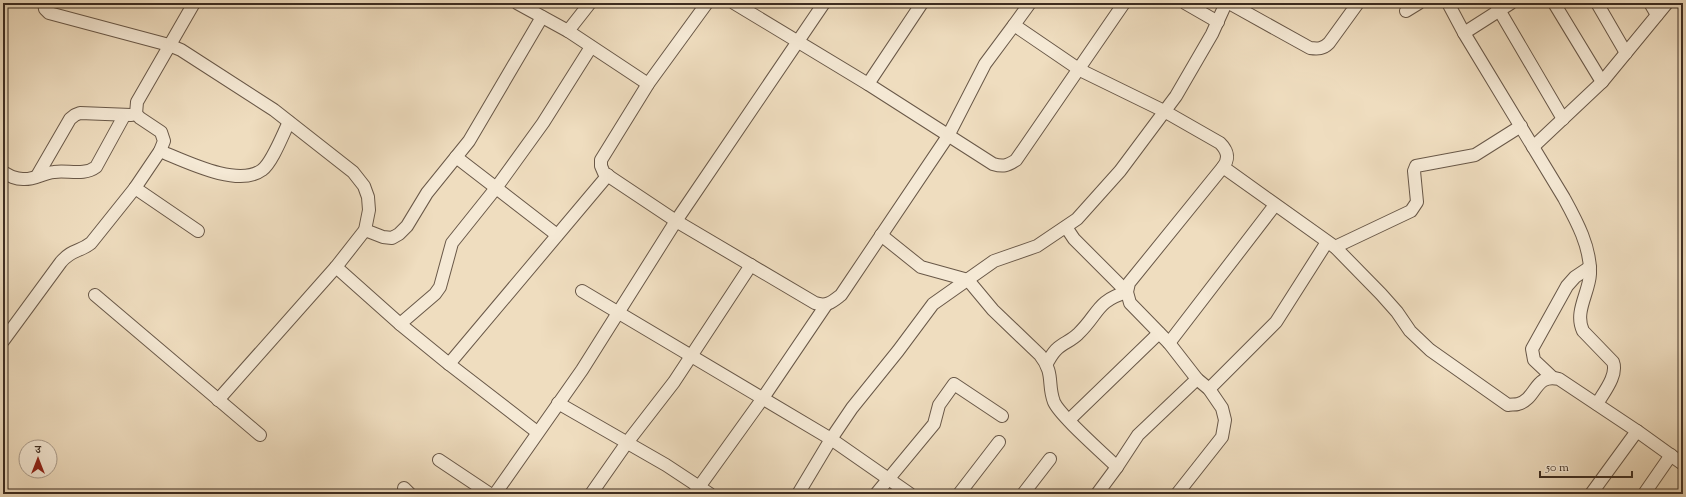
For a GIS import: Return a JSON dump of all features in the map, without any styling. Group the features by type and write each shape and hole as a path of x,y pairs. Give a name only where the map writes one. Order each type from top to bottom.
{"street":[{"path":"44,3 45,9 49,13 169,45 181,50 274,110 353,172 364,186 368,196 369,210 364,230 336,267 218,400"},
{"path":"3,341 66,256 72,251 86,247 91,243 135,188 160,151 164,141 161,132 140,118 136,114 136,109 140,95 194,3"},
{"path":"517,3 568,31 648,84"},
{"path":"568,31 590,3"},
{"path":"707,3 648,84 601,160 601,166 604,173 608,176 676,222 815,303 822,305 831,304 841,295 948,136 985,64 1030,3"},
{"path":"734,3 868,84 993,164 1002,167 1009,165 1016,160 1080,70 1124,3"},
{"path":"495,494 619,313 676,222 824,3"},
{"path":"868,84 922,3"},
{"path":"1185,3 1218,22"},
{"path":"798,494 831,439 852,408 934,304 994,261 1037,246 1066,227 1077,219 1120,171 1176,96 1228,3 1310,48 1319,49 1324,48 1329,43 1358,3"},
{"path":"1406,11 1419,3"},
{"path":"1448,3 1574,218 1589,257 1590,276 1580,317 1580,325 1583,331 1613,362 1614,366 1614,373 1597,404"},
{"path":"1464,32 1498,6 1511,3"},
{"path":"1554,3 1602,82"},
{"path":"1597,3 1626,53"},
{"path":"1650,3 1657,15"},
{"path":"1533,147 1602,82 1667,3"},
{"path":"1498,6 1563,119"},
{"path":"364,230 383,237 392,238 399,234 407,226 427,193 456,157 487,111 542,17"},
{"path":"1014,25 1080,70 1220,142 1227,155 1226,162 1223,167 1129,283 1127,292 1130,304 1169,343 1197,379 1209,389 1222,408 1225,420 1222,437 1177,494"},
{"path":"400,324 435,294 440,286 452,243 496,188 564,91 591,47"},
{"path":"37,176 70,119 75,115 80,113 124,116 136,114"},
{"path":"3,172 12,177 28,180 52,172 81,172 92,170 96,167 124,116"},
{"path":"160,151 217,174 231,176 253,174 262,171 268,164 289,122"},
{"path":"1209,389 1276,322 1331,244 1411,211 1417,202 1414,171 1416,166 1420,164 1475,155 1520,126"},
{"path":"456,157 557,235"},
{"path":"1223,167 1331,244 1381,294 1397,312 1410,331 1430,350 1508,404 1519,404 1528,397 1542,380 1551,376"},
{"path":"449,364 608,176"},
{"path":"135,188 198,231"},
{"path":"1169,343 1275,205"},
{"path":"1066,227 1074,239 1127,292"},
{"path":"881,235 921,267 968,280 993,310 1047,363 1051,376 1054,403 1069,420 1117,467"},
{"path":"591,494 626,444 674,382 751,265"},
{"path":"336,267 400,324 537,432"},
{"path":"1590,267 1575,277 1567,286 1532,349 1534,360 1551,376 1559,378 1683,464"},
{"path":"582,291 831,439 910,494"},
{"path":"1047,363 1056,350 1080,332 1102,304 1114,296 1127,292"},
{"path":"95,295 260,435"},
{"path":"696,491 763,398 826,304"},
{"path":"1069,420 1159,333"},
{"path":"1097,494 1138,435 1197,379"},
{"path":"876,494 934,424 939,405 954,384 1002,416"},
{"path":"558,403 626,444 666,465 696,491 710,494"},
{"path":"1591,494 1637,431"},
{"path":"958,494 999,442"},
{"path":"1644,494 1671,455"},
{"path":"1023,494 1050,459"},
{"path":"439,460 490,494"}]}
